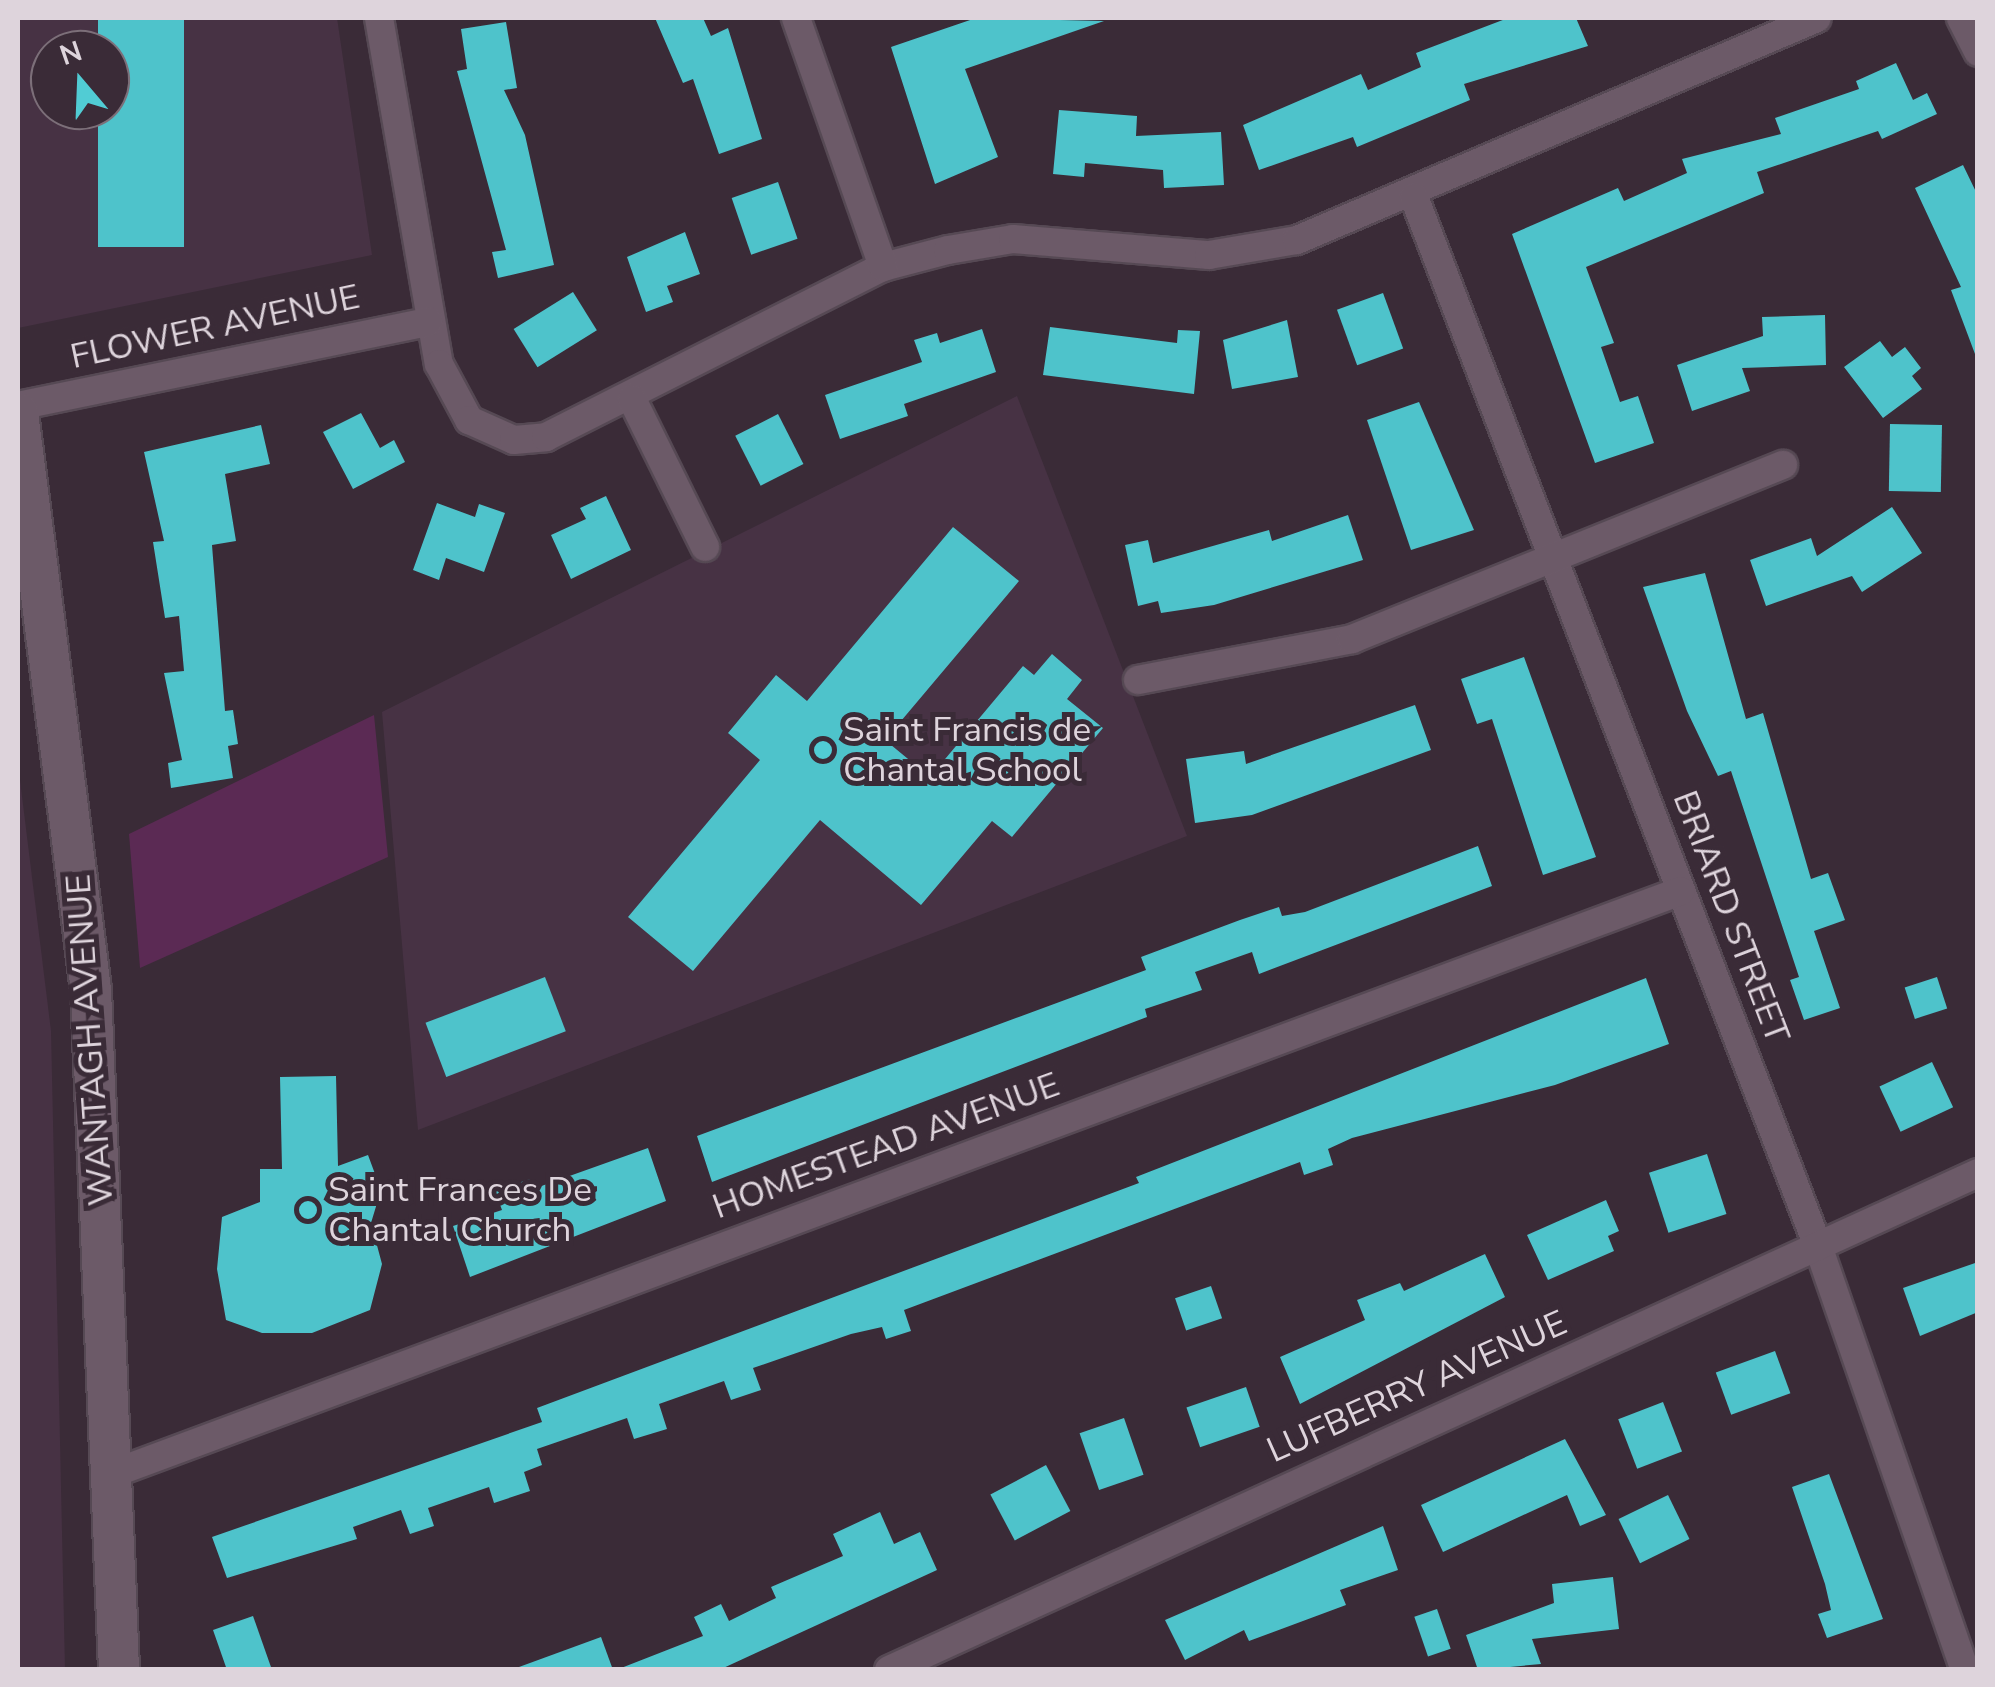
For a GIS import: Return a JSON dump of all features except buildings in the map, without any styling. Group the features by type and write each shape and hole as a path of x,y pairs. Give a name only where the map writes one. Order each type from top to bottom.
{"main road":[{"name":"WANTAGH AVENUE","path":"18,410 86,938 118,1472 119,1670"}],"street":[{"path":"379,18 428,322 455,404 488,430 546,437 632,399 882,268 1014,239 1253,251 1414,197 1774,26 1817,18"},
{"path":"796,18 882,268"},
{"path":"1961,18 1978,52"},
{"name":"BRIARD STREET","path":"1414,197 1818,1246 1965,1670"},
{"name":"FLOWER AVENUE","path":"18,410 428,322"},
{"path":"632,399 705,547"},
{"path":"1138,680 1306,653 1554,560 1783,465"},
{"name":"HOMESTEAD AVENUE","path":"118,1472 1681,891"},
{"name":"LUFBERRY AVENUE","path":"888,1670 1978,1173"}],"shaded area":[{"path":"18,18 337,18 372,255 18,328"},
{"path":"1017,396 1187,836 418,1130 382,712"},
{"path":"374,715 388,857 140,968 129,834"},
{"path":"18,764 51,1031 65,1669 18,1669"}],"place":[{"name":"Saint Francis de Chantal School","path":"823,750"},
{"name":"Saint Frances De Chantal Church","path":"308,1210"}]}
